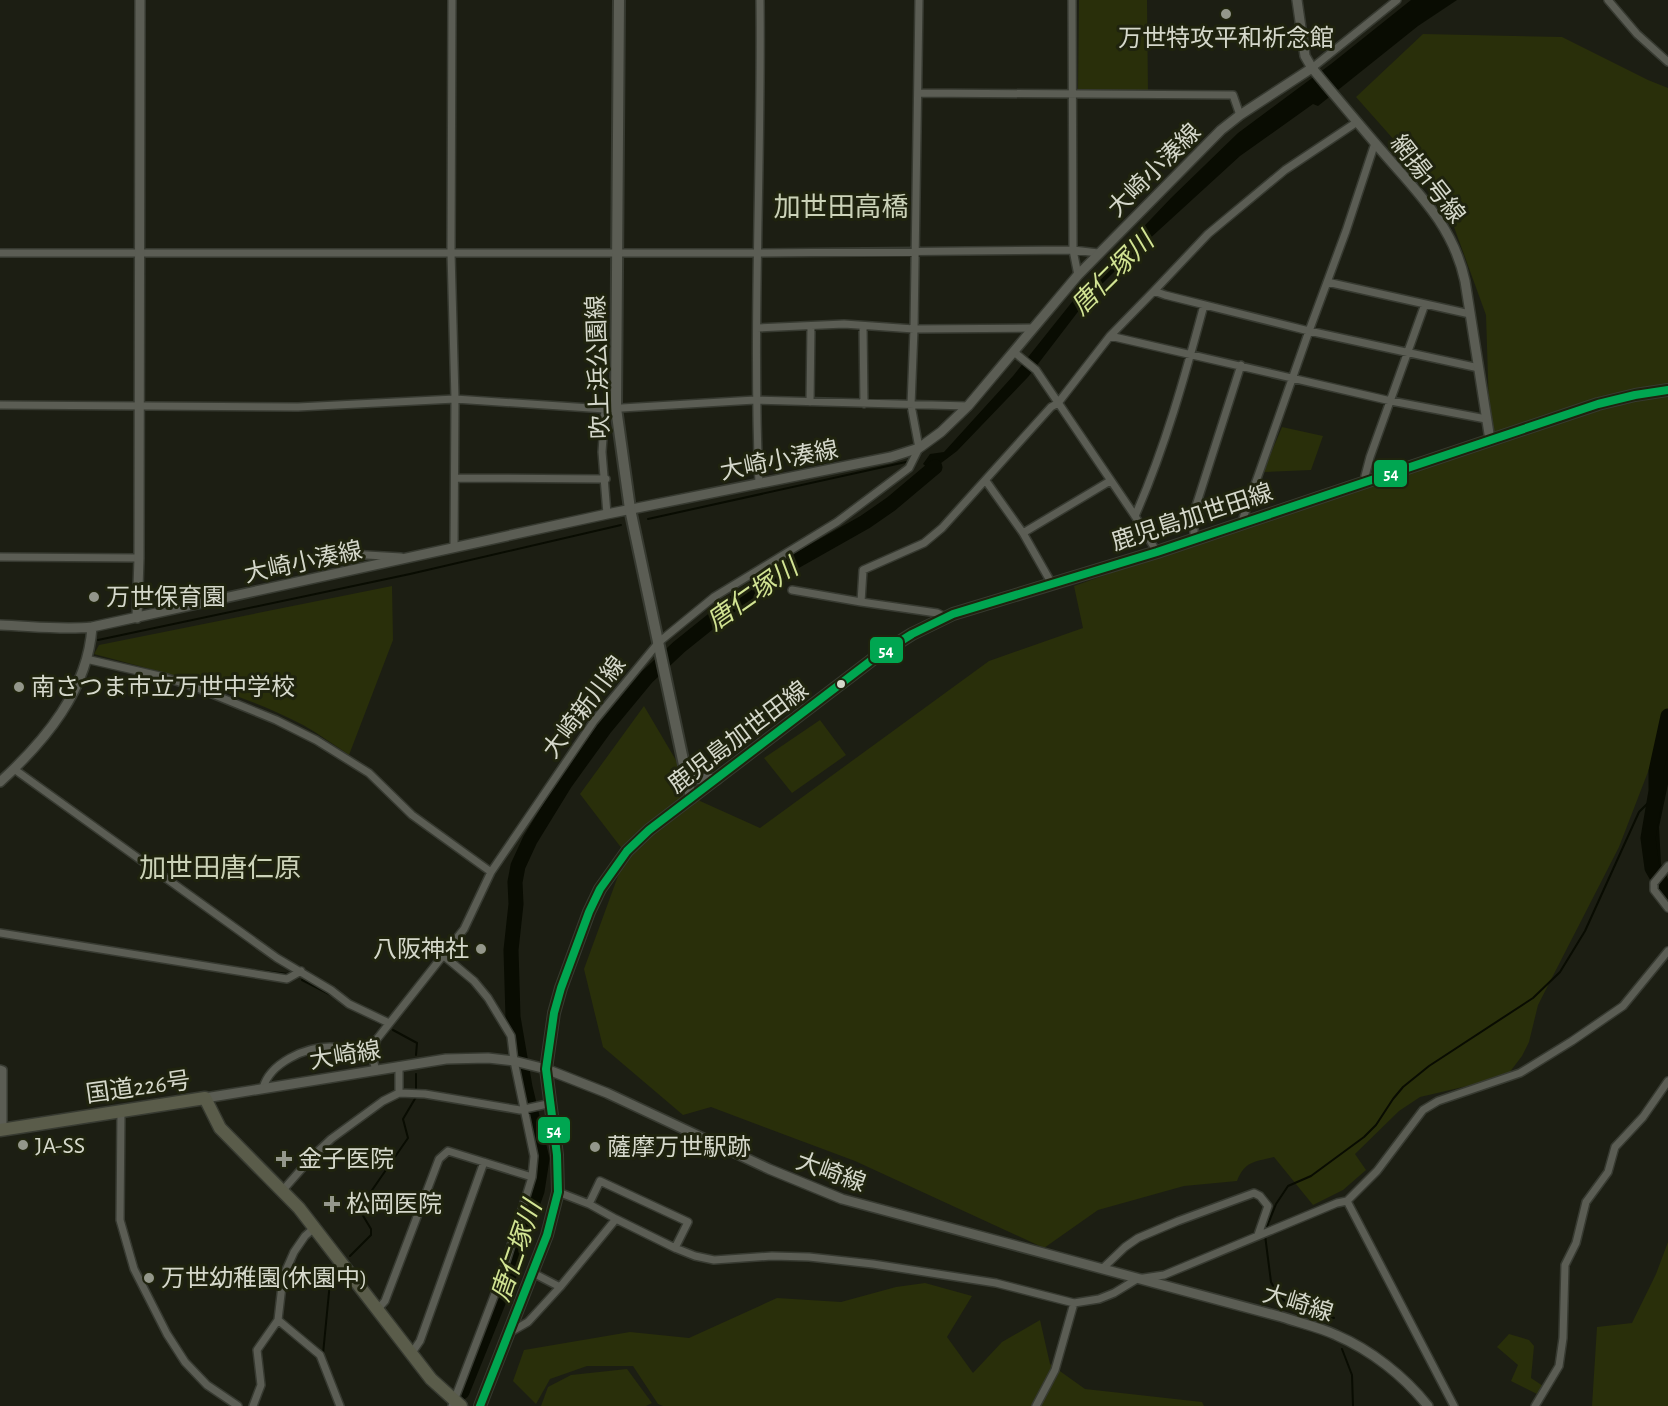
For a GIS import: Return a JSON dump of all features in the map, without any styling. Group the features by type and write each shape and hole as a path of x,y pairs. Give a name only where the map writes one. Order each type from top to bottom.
{"highway":[{"name":"国道226号","path":"2,1130 205,1098 220,1128 283,1190 431,1379 456,1404"}],"main road":[{"name":"吹上浜公園線","path":"619,0 616,252 610,409 691,798"},
{"name":"鹿児島加世田線","path":"480,1406 548,1235 558,1192 557,1155 546,1069 554,1013 561,988 589,912 600,889 627,851 650,830 877,656 945,617 990,601 1194,540 1598,404 1668,390"},
{"path":"685,772 700,779 716,779"}],"street":[{"path":"137,618 140,558 140,0"},
{"path":"452,0 454,548"},
{"path":"759,484 756,400 762,96 760,0"},
{"path":"919,0 916,252 911,405 919,448"},
{"path":"1072,0 1073,250 1077,275"},
{"name":"網揚1号線","path":"1297,0 1305,56 1312,68 1425,200 1452,240 1461,265 1490,440"},
{"name":"大崎小湊線","path":"0,625 66,629 92,627 608,513 891,458 919,448 941,432 968,406 1077,275 1221,130 1312,68 1397,0"},
{"path":"1608,0 1637,34 1668,62"},
{"path":"918,93 1233,95 1240,115"},
{"path":"861,602 863,570 924,543 950,521 1051,407 1058,403 1110,336 1217,227 1285,170 1357,122"},
{"path":"1241,524 1375,143"},
{"path":"0,253 758,253 1073,250 1098,253"},
{"path":"1327,282 1470,314"},
{"path":"1154,291 1309,330 1479,368"},
{"path":"1368,482 1365,476 1370,457 1425,304"},
{"path":"1135,516 1153,475 1204,305"},
{"path":"757,328 811,326 914,329 1034,328"},
{"path":"810,402 811,326"},
{"path":"863,326 864,404"},
{"path":"1110,336 1391,401 1486,419"},
{"path":"1014,352 1036,370 1157,552"},
{"path":"1194,540 1194,512 1241,365"},
{"path":"0,405 298,407 455,399 610,409 756,400 968,406"},
{"path":"608,513 602,452 610,409"},
{"name":"大崎新川線","path":"372,1054 377,1039 464,929 491,872 594,721 660,646 714,597 837,522 877,493 909,468 919,448"},
{"path":"454,478 606,479"},
{"path":"986,481 1023,533 1052,584"},
{"path":"1023,533 1110,481"},
{"path":"350,554 411,558"},
{"path":"0,557 140,558"},
{"path":"792,590 937,613 945,617"},
{"path":"0,782 44,738 64,709 91,647 92,627"},
{"path":"86,659 200,688 276,720 316,740 369,772 412,815 491,872"},
{"path":"14,769 277,958 301,971 349,1004 389,1023"},
{"path":"1668,866 1654,884 1654,890 1668,908"},
{"path":"0,933 287,979 301,971"},
{"path":"558,1192 589,1203 675,1248 714,1260 772,1256 809,1257 873,1264 996,1283 1074,1303 1099,1299 1114,1293 1137,1278 1164,1275 1337,1203 1347,1201 1377,1171 1423,1110 1438,1101 1520,1073 1572,1041 1623,1006 1668,951"},
{"path":"444,956 474,981 488,998 512,1036 534,1156 532,1177 501,1278 456,1404"},
{"path":"263,1088 266,1077 283,1062 314,1049 331,1046 372,1054 376,1071"},
{"name":"大崎線","path":"205,1098 399,1066 471,1058 516,1061 546,1069 607,1093 769,1169 842,1199 1282,1317 1336,1335 1391,1368 1428,1406"},
{"path":"399,1066 399,1093"},
{"path":"0,1069 3,1070 2,1130"},
{"path":"1535,1406 1560,1366 1565,1265 1576,1243 1586,1202 1608,1172 1615,1147 1643,1117 1668,1081"},
{"path":"283,1190 331,1139 383,1101 399,1093 425,1094 526,1110 552,1104"},
{"path":"121,1110 120,1220 134,1269 167,1334 185,1362 207,1385 238,1406"},
{"path":"377,1310 385,1301 438,1159 447,1151 532,1177"},
{"path":"411,1354 420,1341 484,1162"},
{"path":"589,1203 600,1181 688,1222 675,1248"},
{"path":"1104,1268 1125,1247 1138,1238 1254,1193 1260,1196 1268,1206 1258,1235"},
{"path":"1347,1201 1454,1406"},
{"path":"508,1334 528,1322 616,1219"},
{"path":"253,1406 261,1385 257,1350 278,1320 283,1277 294,1252 314,1228"},
{"path":"533,1273 560,1287"},
{"path":"1036,1406 1056,1370 1074,1303"},
{"path":"278,1320 320,1355 340,1406"}],"green space":[{"path":"1079,0 1147,0 1148,94 1078,92"},
{"path":"1423,34 1562,37 1668,88 1668,720 1619,847 1538,1005 1529,1042 1522,1056 1506,1077 1420,1097 1399,1111 1355,1154 1366,1170 1343,1190 1313,1205 1274,1157 1247,1166 1237,1181 1184,1186 1098,1210 1044,1248 855,1161 711,1107 683,1115 603,1047 584,969 626,854 580,794 644,706 700,801 760,828 989,661 1083,628 1074,586 1490,440 1486,315 1442,194 1356,97"},
{"path":"1282,427 1323,436 1311,470 1263,472"},
{"path":"392,586 393,640 349,755 303,725 253,702 174,676 94,654 99,645"},
{"path":"820,720 846,755 792,793 764,758"},
{"path":"1668,1242 1668,1406 1592,1406 1597,1327 1632,1323 1656,1274"},
{"path":"925,1283 972,1296 947,1337 973,1373 1002,1342 1040,1320 1050,1364 1085,1389 1202,1402 1204,1406 663,1406 658,1404 633,1366 587,1366 550,1379 536,1404 513,1381 524,1350 630,1332 689,1338 777,1298 841,1302 896,1287"},
{"path":"1509,1334 1529,1340 1534,1346 1531,1378 1543,1386 1537,1394 1511,1381 1518,1365 1497,1347"},
{"path":"627,1369 652,1403 646,1406 541,1406 548,1387 571,1375"}],"water":[{"path":"1411,0 1457,0 1418,26 1318,106 1313,104 1240,156 1090,296 1028,377 957,451 920,479 927,467 923,464 930,454 944,452 1013,376 1072,302 1171,198 1238,133 1331,64"},
{"path":"1668,745 1668,784 1659,827 1661,864 1668,879 1668,899 1659,884 1654,865 1653,845 1657,803"}],"waterway":[{"path":"648,519 906,462"},
{"name":"唐仁塚川","path":"462,1392 512,1268 537,1191 542,1159 525,1087 513,1017 511,950 516,904 515,882 518,866 530,840 565,783 604,729 647,677 679,647 740,598 796,561 865,522 891,504 935,467"},
{"path":"98,640 410,574 621,525"},
{"path":"1668,716 1656,771 1656,791 1648,838 1652,868 1668,896"},
{"path":"1266,1229 1276,1204 1288,1186 1311,1176 1364,1137 1376,1125 1403,1087 1429,1066 1533,998 1560,972 1585,931 1639,812 1654,797"},
{"path":"116,948 184,959"},
{"path":"237,968 288,974"},
{"path":"302,980 335,997"},
{"path":"374,1020 382,1024"},
{"path":"393,1030 417,1043 416,1055"},
{"path":"416,1074 416,1090"},
{"path":"350,1256 371,1235 371,1229 359,1209 408,1138 403,1119 416,1097"},
{"path":"1265,1235 1271,1282 1278,1295 1286,1302 1334,1318"},
{"path":"323,1354 330,1282"},
{"path":"1342,1349 1352,1375 1353,1406"}],"transit line":[{"name":"54","path":"480,1406 547,1235 558,1192 557,1155 546,1069 554,1013 561,988 589,912 600,889 627,851 649,830 877,656 912,634 953,614 1157,552 1598,404 1668,390"}],"place":[{"name":"万世特攻平和祈念館","path":"1226,14"},
{"name":"万世保育園","path":"94,597"},
{"name":"南さつま市立万世中学校","path":"19,687"},
{"name":"八阪神社","path":"481,949"},
{"name":"JA-SS","path":"23,1145"},
{"name":"薩摩万世駅跡","path":"595,1147"},
{"name":"金子医院","path":"284,1159"},
{"name":"松岡医院","path":"332,1204"},
{"name":"万世幼稚園(休園中)","path":"149,1278"}],"district":[{"name":"加世田高橋","path":"841,207"},
{"name":"加世田唐仁原","path":"220,868"}]}
